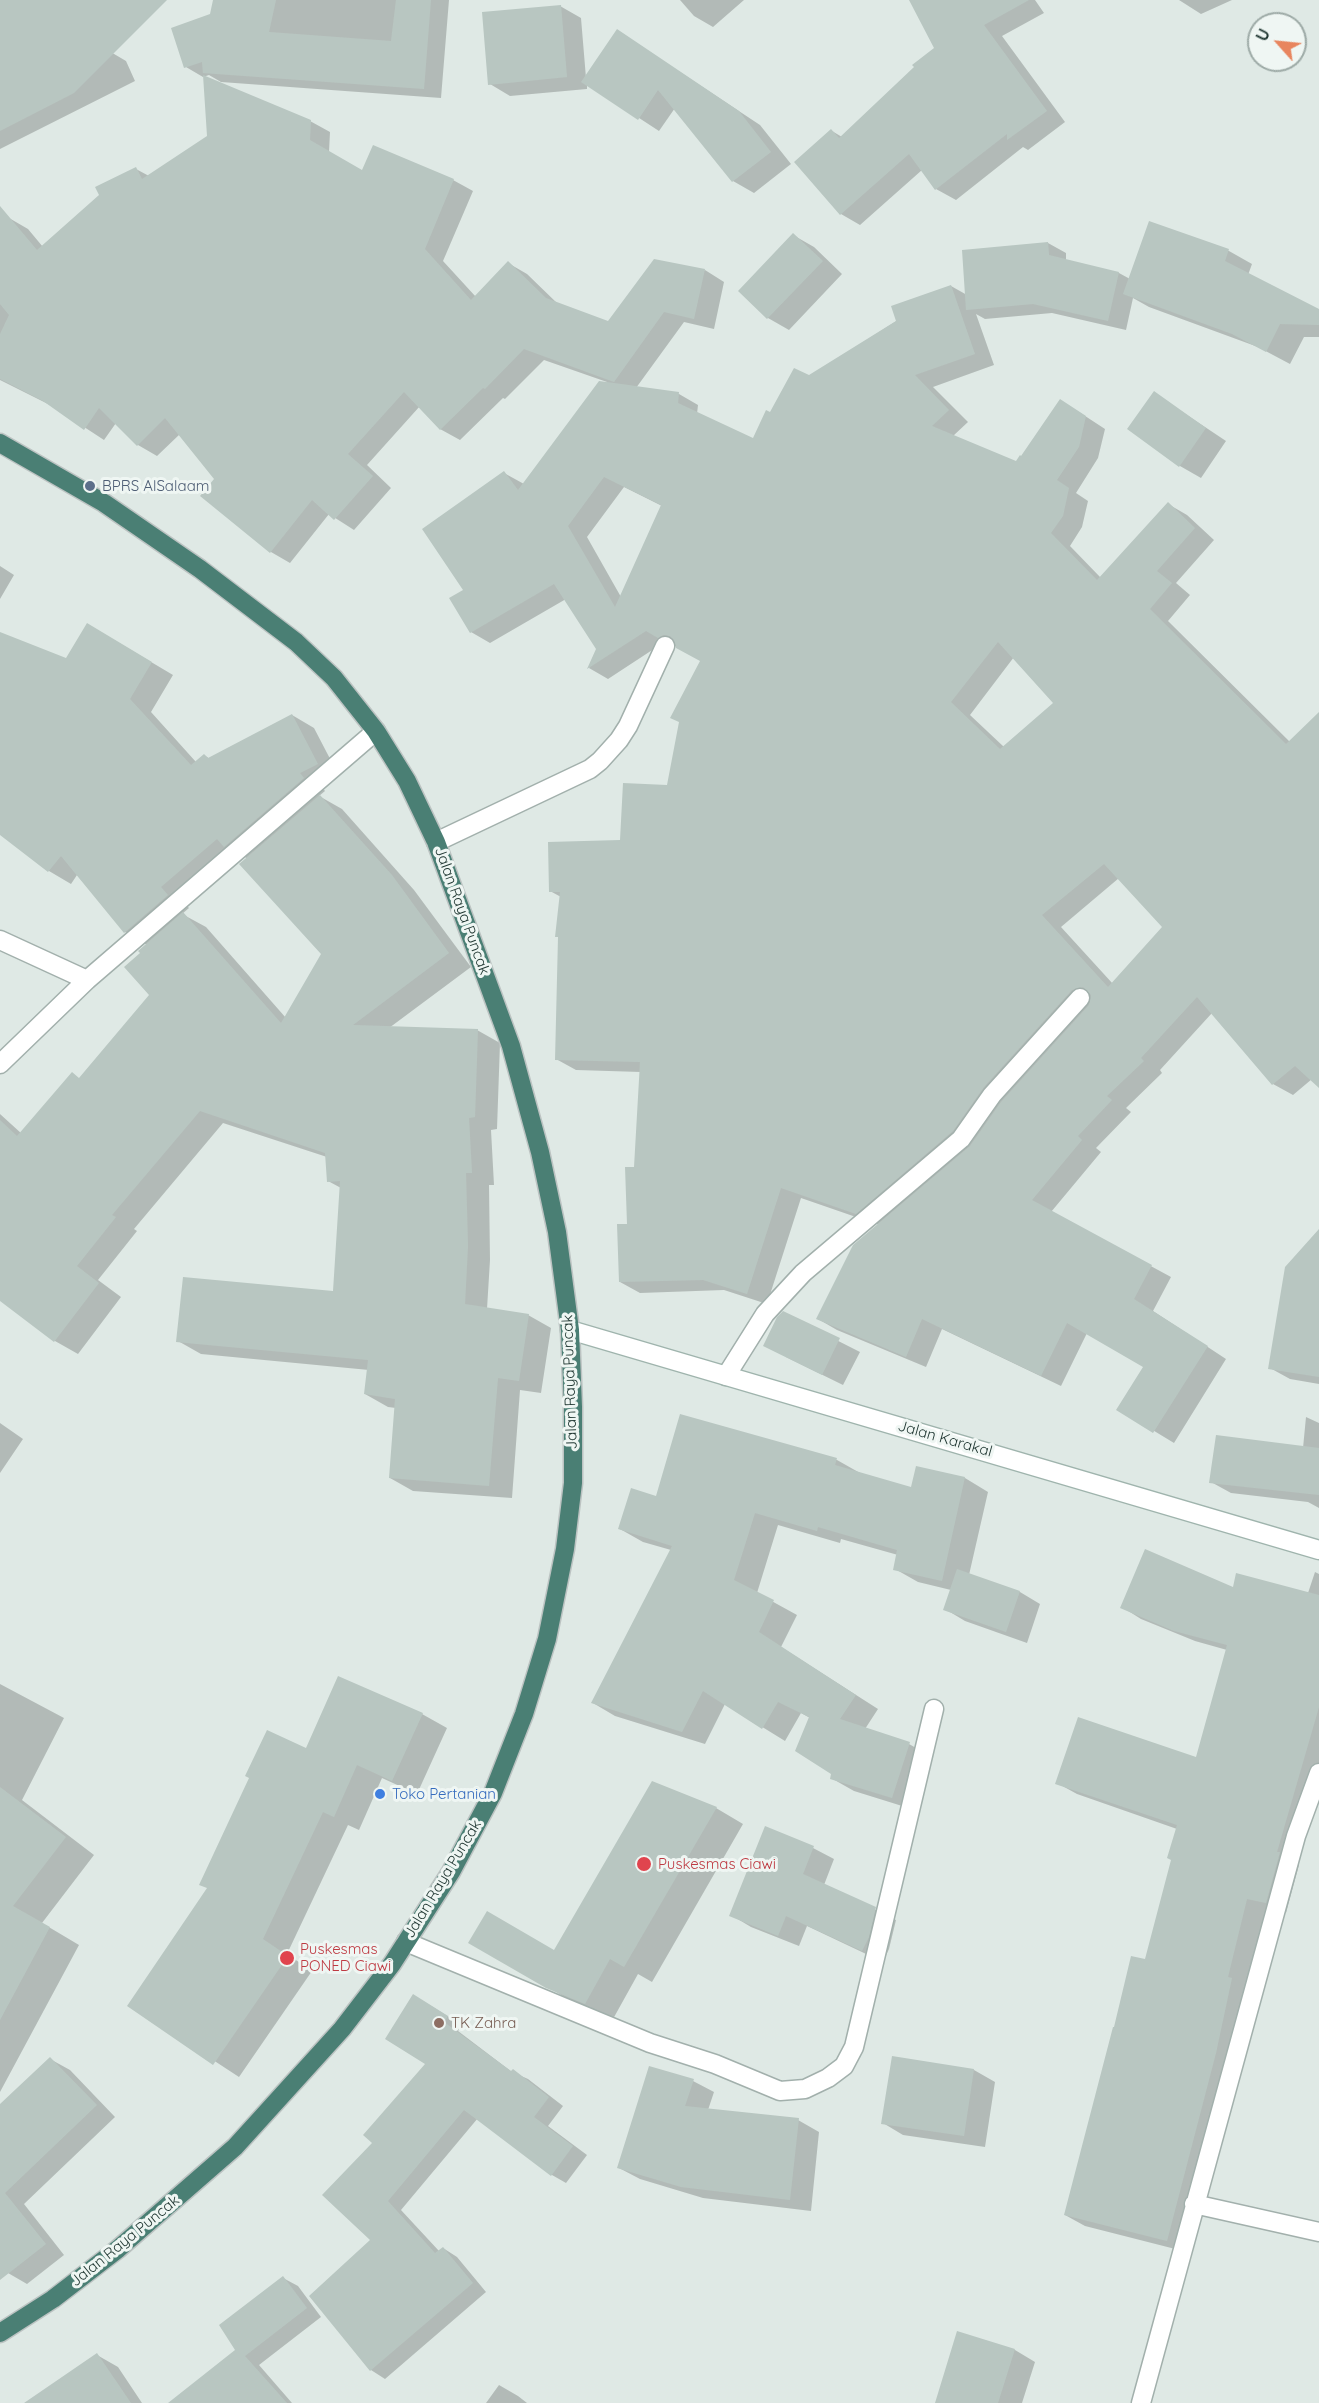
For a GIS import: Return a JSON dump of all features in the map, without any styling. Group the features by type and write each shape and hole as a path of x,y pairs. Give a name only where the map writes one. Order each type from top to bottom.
{"highway":[{"name":"Jalan Raya Puncak","path":"0,443 104,504 233,594 296,642 334,678 376,731 408,781 436,842 511,1046 540,1152 557,1232 570,1330 573,1407 573,1483 564,1549 547,1639 524,1714 493,1793 451,1872 392,1964 342,2029 235,2147 118,2249 53,2299 0,2333"}],"street":[{"path":"436,842 590,769 600,761 628,726 665,646"},
{"path":"0,1064 87,980 376,731"},
{"path":"0,940 87,980"},
{"path":"726,1376 765,1314 803,1273 961,1139 992,1095 1080,998"},
{"name":"Jalan Karakal","path":"570,1330 1319,1550"},
{"path":"406,1942 650,2043 715,2064 780,2091 805,2089 828,2078 844,2066 854,2047 934,1709"},
{"path":"1141,2403 1296,1836 1319,1773"},
{"path":"1194,2204 1319,2232"}],"building":[{"path":"0,0 167,0 74,93 0,131"},
{"path":"213,0 276,0 269,32 391,41 396,0 431,0 424,89 203,73 202,62 184,68 171,28 210,14"},
{"path":"909,0 1029,0 984,25 1047,111 1007,140 1007,134 935,190 909,154 840,215 794,162 831,129 839,138 914,67 912,65 934,48"},
{"path":"561,5 567,77 488,85 482,12"},
{"path":"617,29 739,111 771,152 732,182 658,90 638,120 581,82"},
{"path":"203,75 311,120 310,140 362,170 373,145 454,179 425,249 471,300 508,261 546,298 608,321 654,259 705,269 694,319 664,312 614,382 524,349 440,430 404,392 348,454 373,476 334,520 312,500 270,553 200,496 214,479 165,418 137,446 99,408 84,430 43,401 0,379 0,334 9,315 0,304 0,206 37,250 99,195 95,187 136,167 142,179 207,136"},
{"path":"1149,221 1229,249 1225,261 1319,309 1319,325 1280,324 1266,352 1232,334 1123,294"},
{"path":"793,233 823,261 767,319 738,291"},
{"path":"1048,242 1049,255 1119,272 1108,321 1033,304 966,310 962,250"},
{"path":"951,285 975,354 915,375 949,410 932,426 1016,461 1060,399 1086,416 1079,447 1057,480 1069,488 1063,516 1051,533 1097,580 1168,502 1195,528 1157,571 1172,583 1150,609 1286,744 1319,712 1319,1088 1295,1066 1272,1085 1197,997 1141,1058 1144,1061 1107,1096 1112,1100 1078,1136 1082,1140 1032,1200 1152,1265 1134,1299 1208,1346 1153,1433 1116,1410 1143,1367 1067,1323 1041,1376 922,1319 906,1357 816,1319 853,1245 970,1146 1001,1102 1089,1005 1091,995 1083,987 1072,990 984,1087 953,1131 856,1214 781,1188 747,1294 703,1280 619,1282 617,1224 627,1224 625,1167 634,1167 640,1062 555,1060 558,937 555,937 560,892 549,892 548,842 620,840 623,783 667,785 679,722 670,718 700,661 676,648 670,636 663,635 658,638 646,631 587,669 596,649 554,584 470,633 449,598 463,590 422,529 504,471 518,490 599,381 679,392 678,403 753,438 766,410 770,412 794,368 809,375 896,321 891,306","holes":["604,477 661,505 615,607 568,526","998,642 1053,703 1000,749 951,702","1104,864 1162,927 1108,987 1042,915"]},
{"path":"1154,391 1206,428 1179,467 1127,429"},
{"path":"87,623 152,662 130,699 191,765 204,754 208,758 292,714 318,764 300,773 304,778 224,847 217,839 161,887 168,895 124,933 61,856 48,872 0,835 0,632 66,658"},
{"path":"320,795 392,875 449,953 353,1025 478,1029 475,1117 469,1118 472,1173 466,1173 468,1246 465,1304 529,1314 519,1381 498,1378 489,1486 389,1478 395,1399 364,1394 368,1360 176,1342 183,1277 333,1291 340,1181 327,1182 325,1153 200,1111 112,1215 116,1217 77,1266 99,1283 54,1342 0,1301 0,1120 17,1136 72,1072 79,1078 149,995 124,967 140,953 138,951 183,912 281,1023 321,954 239,864"},
{"path":"1319,1229 1319,1377 1268,1369 1285,1267"},
{"path":"783,1311 840,1338 822,1375 763,1346 777,1317"},
{"path":"680,1414 837,1458 835,1465 911,1487 916,1466 965,1477 942,1581 893,1570 897,1550 818,1527 817,1531 755,1513 734,1580 774,1600 759,1632 856,1695 840,1719 910,1742 892,1798 830,1779 831,1774 795,1751 809,1717 778,1702 762,1729 703,1691 682,1732 591,1703 672,1546 618,1529 631,1488 656,1496"},
{"path":"1216,1435 1319,1448 1319,1495 1209,1483"},
{"path":"1145,1549 1233,1587 1236,1573 1319,1595 1319,1707 1277,1852 1280,1852 1266,1903 1247,1899 1228,1977 1232,1978 1216,2053 1167,2241 1064,2215 1131,1956 1145,1959 1171,1860 1167,1858 1177,1825 1055,1784 1078,1717 1196,1757 1227,1645 1174,1631 1120,1608"},
{"path":"957,1569 1020,1591 1006,1632 943,1610"},
{"path":"338,1676 423,1713 392,1781 357,1765 334,1817 323,1812 263,1939 288,1956 213,2065 127,2006 207,1888 199,1885 249,1778 245,1776 267,1730 306,1748"},
{"name":"Puskesmas Ciawi","path":"652,1781 717,1807 624,1967 610,1959 585,2004 546,1988 468,1943 487,1911 554,1950"},
{"path":"0,1787 66,1837 13,1906 50,1927 0,2020"},
{"path":"765,1826 814,1846 803,1874 876,1907 869,1937 862,1951 786,1916 778,1936 729,1916"},
{"path":"413,1994 448,2016 444,2022 511,2071 513,2069 549,2097 534,2117 573,2146 551,2176 464,2110 388,2201 435,2253 443,2247 473,2283 370,2371 309,2296 370,2240 322,2195 372,2143 363,2135 425,2064 385,2039"},
{"path":"892,2056 974,2069 964,2136 881,2124"},
{"path":"50,2057 97,2105 5,2193 46,2244 0,2280 0,2104"},
{"path":"649,2066 694,2079 685,2106 799,2118 790,2200 681,2187 617,2168"},
{"path":"283,2276 307,2308 245,2356 287,2403 168,2403 235,2350 219,2325"},
{"path":"957,2331 1015,2349 998,2403 935,2403"},
{"path":"97,2353 131,2403 24,2403"}],"place":[{"name":"BPRS AlSalaam","path":"90,486"},
{"name":"Toko Pertanian","path":"380,1794"},
{"name":"Puskesmas Ciawi","path":"644,1864"},
{"name":"Puskesmas PONED Ciawi","path":"287,1958"},
{"name":"TK Zahra","path":"439,2023"}]}
